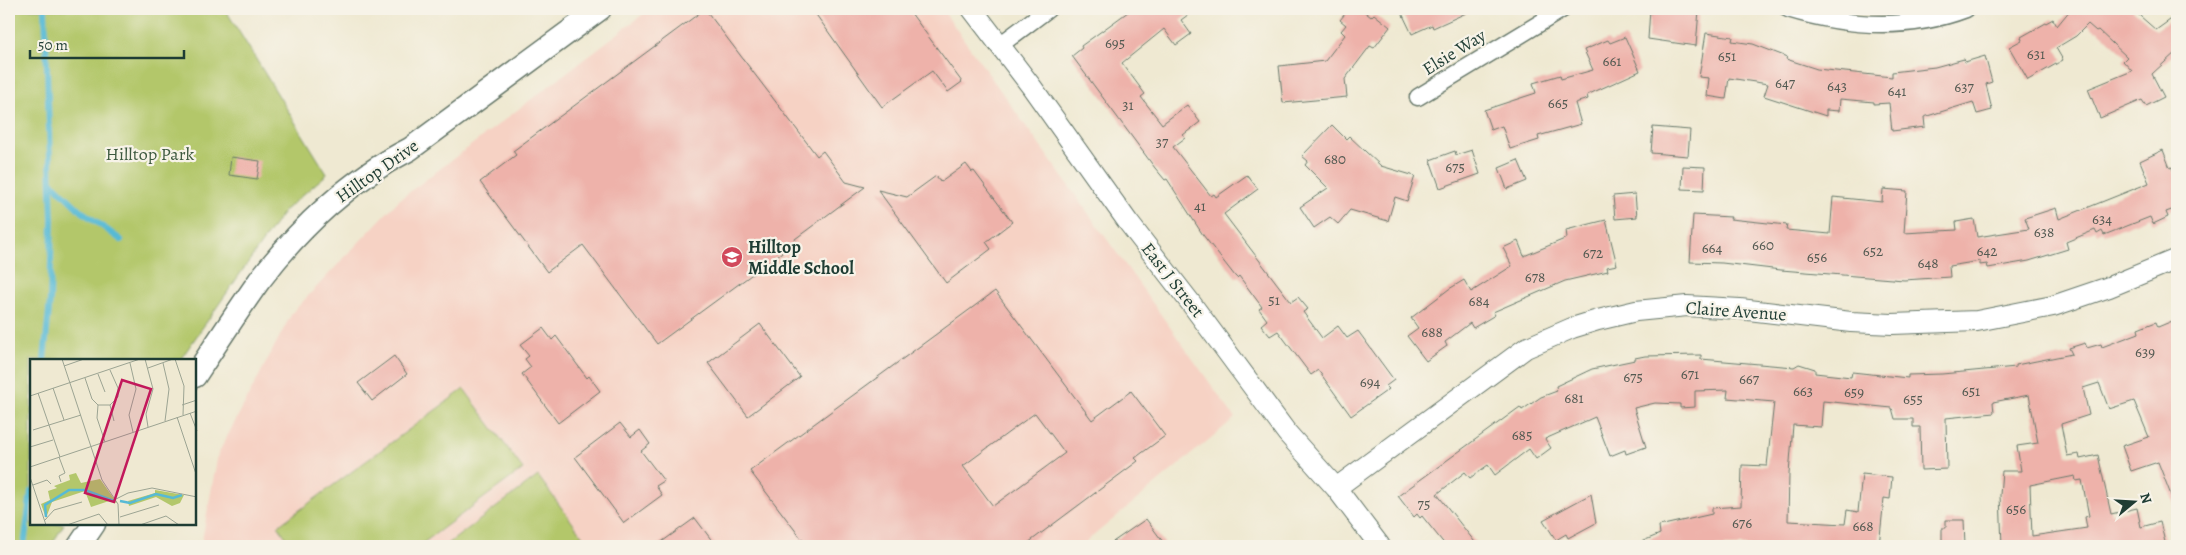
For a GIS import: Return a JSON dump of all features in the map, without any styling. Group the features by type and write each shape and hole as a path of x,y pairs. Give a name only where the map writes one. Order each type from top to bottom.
{"main road":[{"name":"Hilltop Drive","path":"196,375 260,280 316,216 385,161 410,148 600,9"},
{"path":"79,546 93,525"}],"street":[{"name":"East J Street","path":"972,9 1128,222 1287,433 1336,488 1380,546"},
{"path":"1000,45 1048,9"},
{"name":"Elsie Way","path":"1418,97 1563,9"},
{"path":"1788,9 1834,21 1866,24 1908,24 1966,9"},
{"name":"Claire Avenue","path":"1336,488 1526,348 1572,328 1598,320 1636,311 1696,306 1740,309 1851,322 1892,324 1977,321 2053,306 2109,287 2177,259"}],"shaded area":[{"name":"Hilltop Middle School","path":"650,9 942,9 1235,418 1081,546 201,546 218,454 292,313 399,200"}],"green space":[{"name":"Hilltop Park","path":"9,9 225,9 327,174 284,211 181,359 30,359 30,525 63,525 51,546 9,546"},
{"path":"464,389 523,469 419,546 292,546 278,526"},
{"path":"538,476 583,537 571,546 445,546"}],"building":[{"path":"705,9 817,156 823,151 846,182 865,187 795,239 796,242 657,344 583,245 547,272 480,182 516,155 513,151"},
{"path":"812,9 908,9 962,82 948,92 932,71 882,107"},
{"path":"1132,9 1196,9 1181,20 1191,34 1176,45 1164,29 1122,63 1145,94 1141,97 1162,124 1187,105 1200,122 1183,135 1185,138 1173,147 1211,196 1214,194 1216,197 1247,175 1258,189 1224,214 1291,302 1298,297 1308,309 1303,312 1322,338 1338,326 1347,338 1358,331 1394,380 1386,386 1389,389 1351,416 1318,370 1311,375 1278,331 1270,336 1261,325 1267,320 1259,309 1262,307 1239,276 1237,278 1235,276 1203,235 1167,179 1165,180 1155,168 1072,56 1082,48 1081,46"},
{"path":"1349,9 1361,9 1371,17 1374,14 1390,27 1374,48 1370,46 1345,79 1347,97 1283,103 1279,66 1325,61 1345,35 1341,31 1346,25 1340,20"},
{"path":"1400,9 1475,9 1433,28 1432,25 1412,34"},
{"path":"1650,9 1699,10 1696,46 1648,39"},
{"path":"2071,9 2132,9 2156,30 2177,15 2177,51 2152,74 2164,97 2146,106 2142,100 2100,118 2088,89 2132,71 2123,61 2127,57 2098,30 2096,31 2088,24 2076,36 2056,48 2063,60 2028,80 2009,47 2022,40 2021,37 2053,19 2057,26"},
{"path":"1706,33 1733,37 1732,41 1753,44 1787,57 1786,59 1817,69 1892,77 1892,72 1935,67 1964,59 1965,62 1985,56 1992,82 1986,84 1992,110 1977,114 1973,102 1924,117 1925,127 1892,131 1889,103 1874,104 1874,102 1840,99 1839,111 1826,110 1826,116 1764,96 1768,84 1729,78 1726,99 1707,96 1709,78 1699,77"},
{"path":"1625,37 1640,71 1587,95 1588,99 1575,103 1581,124 1538,136 1539,140 1510,149 1502,126 1491,130 1484,110 1536,93 1533,83 1560,75 1561,79 1593,70 1584,50 1608,40 1610,43"},
{"path":"1332,125 1346,139 1349,136 1381,166 1415,176 1407,201 1395,197 1388,221 1350,210 1338,224 1330,217 1314,228 1300,207 1328,188 1305,165 1308,161 1302,156"},
{"path":"1653,127 1690,130 1688,156 1651,153"},
{"path":"1472,150 1480,174 1440,188 1430,160 1455,151 1456,155"},
{"path":"2163,150 2170,168 2172,167 2174,173 2177,172 2177,208 2166,212 2168,217 2153,224 2150,217 2104,235 2102,231 2097,234 2095,230 2066,242 2068,249 2029,261 1988,268 1987,264 1980,265 1980,261 1949,266 1950,277 1904,280 1722,263 1690,262 1693,215 1731,217 1730,219 1787,225 1786,230 1830,234 1833,197 1882,202 1883,189 1907,191 1904,233 1957,230 1956,222 1974,219 1977,237 2029,229 2025,218 2056,208 2059,219 2149,183 2140,161"},
{"path":"231,157 260,161 257,179 229,175"},
{"path":"1518,160 1527,181 1507,189 1499,168"},
{"path":"966,164 972,172 974,171 1012,222 986,242 991,249 946,283 878,190 907,197 936,176 941,182"},
{"path":"1683,166 1705,167 1704,190 1682,189"},
{"path":"1635,194 1637,217 1615,219 1613,196"},
{"path":"1606,220 1617,265 1607,267 1608,271 1565,281 1493,312 1495,315 1473,328 1470,323 1445,342 1447,346 1426,361 1407,336 1418,328 1411,318 1449,289 1464,280 1471,292 1512,266 1503,248 1518,241 1524,256 1567,238 1566,230"},
{"path":"995,291 1092,420 1131,391 1165,436 1135,458 1138,461 1024,546 807,546 750,471","holes":["1035,413 1065,453 993,506 963,466"]},
{"path":"2177,319 2177,508 2158,462 2131,471 2122,446 2149,437 2134,401 2109,409 2099,383 2083,388 2089,415 2061,424 2067,456 2079,454 2080,459 2098,455 2111,514 2137,508 2141,527 2160,522 2166,546 2002,546 2000,495 2002,471 2021,471 2017,446 2038,443 2029,395 1993,402 1994,413 1946,418 1947,469 1921,470 1920,427 1913,427 1913,419 1895,419 1892,408 1823,401 1821,427 1793,425 1788,521 1845,524 1847,510 1858,512 1862,474 1892,477 1890,499 1884,498 1879,546 1631,546 1660,534 1659,526 1712,514 1712,508 1741,506 1742,465 1767,466 1774,402 1727,398 1728,390 1695,391 1695,407 1680,408 1680,404 1655,403 1634,408 1646,447 1626,454 1625,450 1610,456 1595,417 1545,439 1551,448 1536,459 1529,449 1495,475 1488,465 1470,478 1465,472 1437,494 1478,546 1446,546 1422,516 1420,518 1417,514 1414,517 1398,496 1520,407 1522,410 1541,397 1557,391 1556,386 1592,369 1635,360 1635,358 1645,356 1701,355 1701,359 1794,367 1799,364 1815,369 1815,373 1851,377 1852,372 1908,378 1908,375 1942,374 2016,367 2016,365 2072,354 2069,348 2085,343 2087,348 2101,344 2102,347 2139,333 2138,329 2156,322 2158,327","holes":["2075,476 2076,481 2082,480 2089,516 2085,517 2087,528 2032,536 2030,485"]},
{"path":"760,324 800,377 748,416 708,363"},
{"path":"543,328 552,340 556,336 587,378 589,376 600,391 558,423 522,374 531,367 525,359 529,356 520,345"},
{"path":"394,356 407,374 372,401 358,383"},
{"path":"620,423 631,437 640,430 650,444 641,451 664,481 656,486 662,495 624,523 575,457"},
{"path":"1591,494 1596,523 1568,538 1566,534 1556,540 1543,520"},
{"path":"695,518 716,546 656,546"},
{"path":"1146,519 1166,546 1107,546"},
{"path":"1946,520 1964,520 1965,546 1942,546 1942,528 1946,528"}],"waterway":[{"path":"44,359 50,300 52,220 45,9"},
{"path":"51,182 80,210 121,240"},
{"path":"24,546 30,499"}],"place":[{"name":"Hilltop Middle School","path":"732,257"}]}
